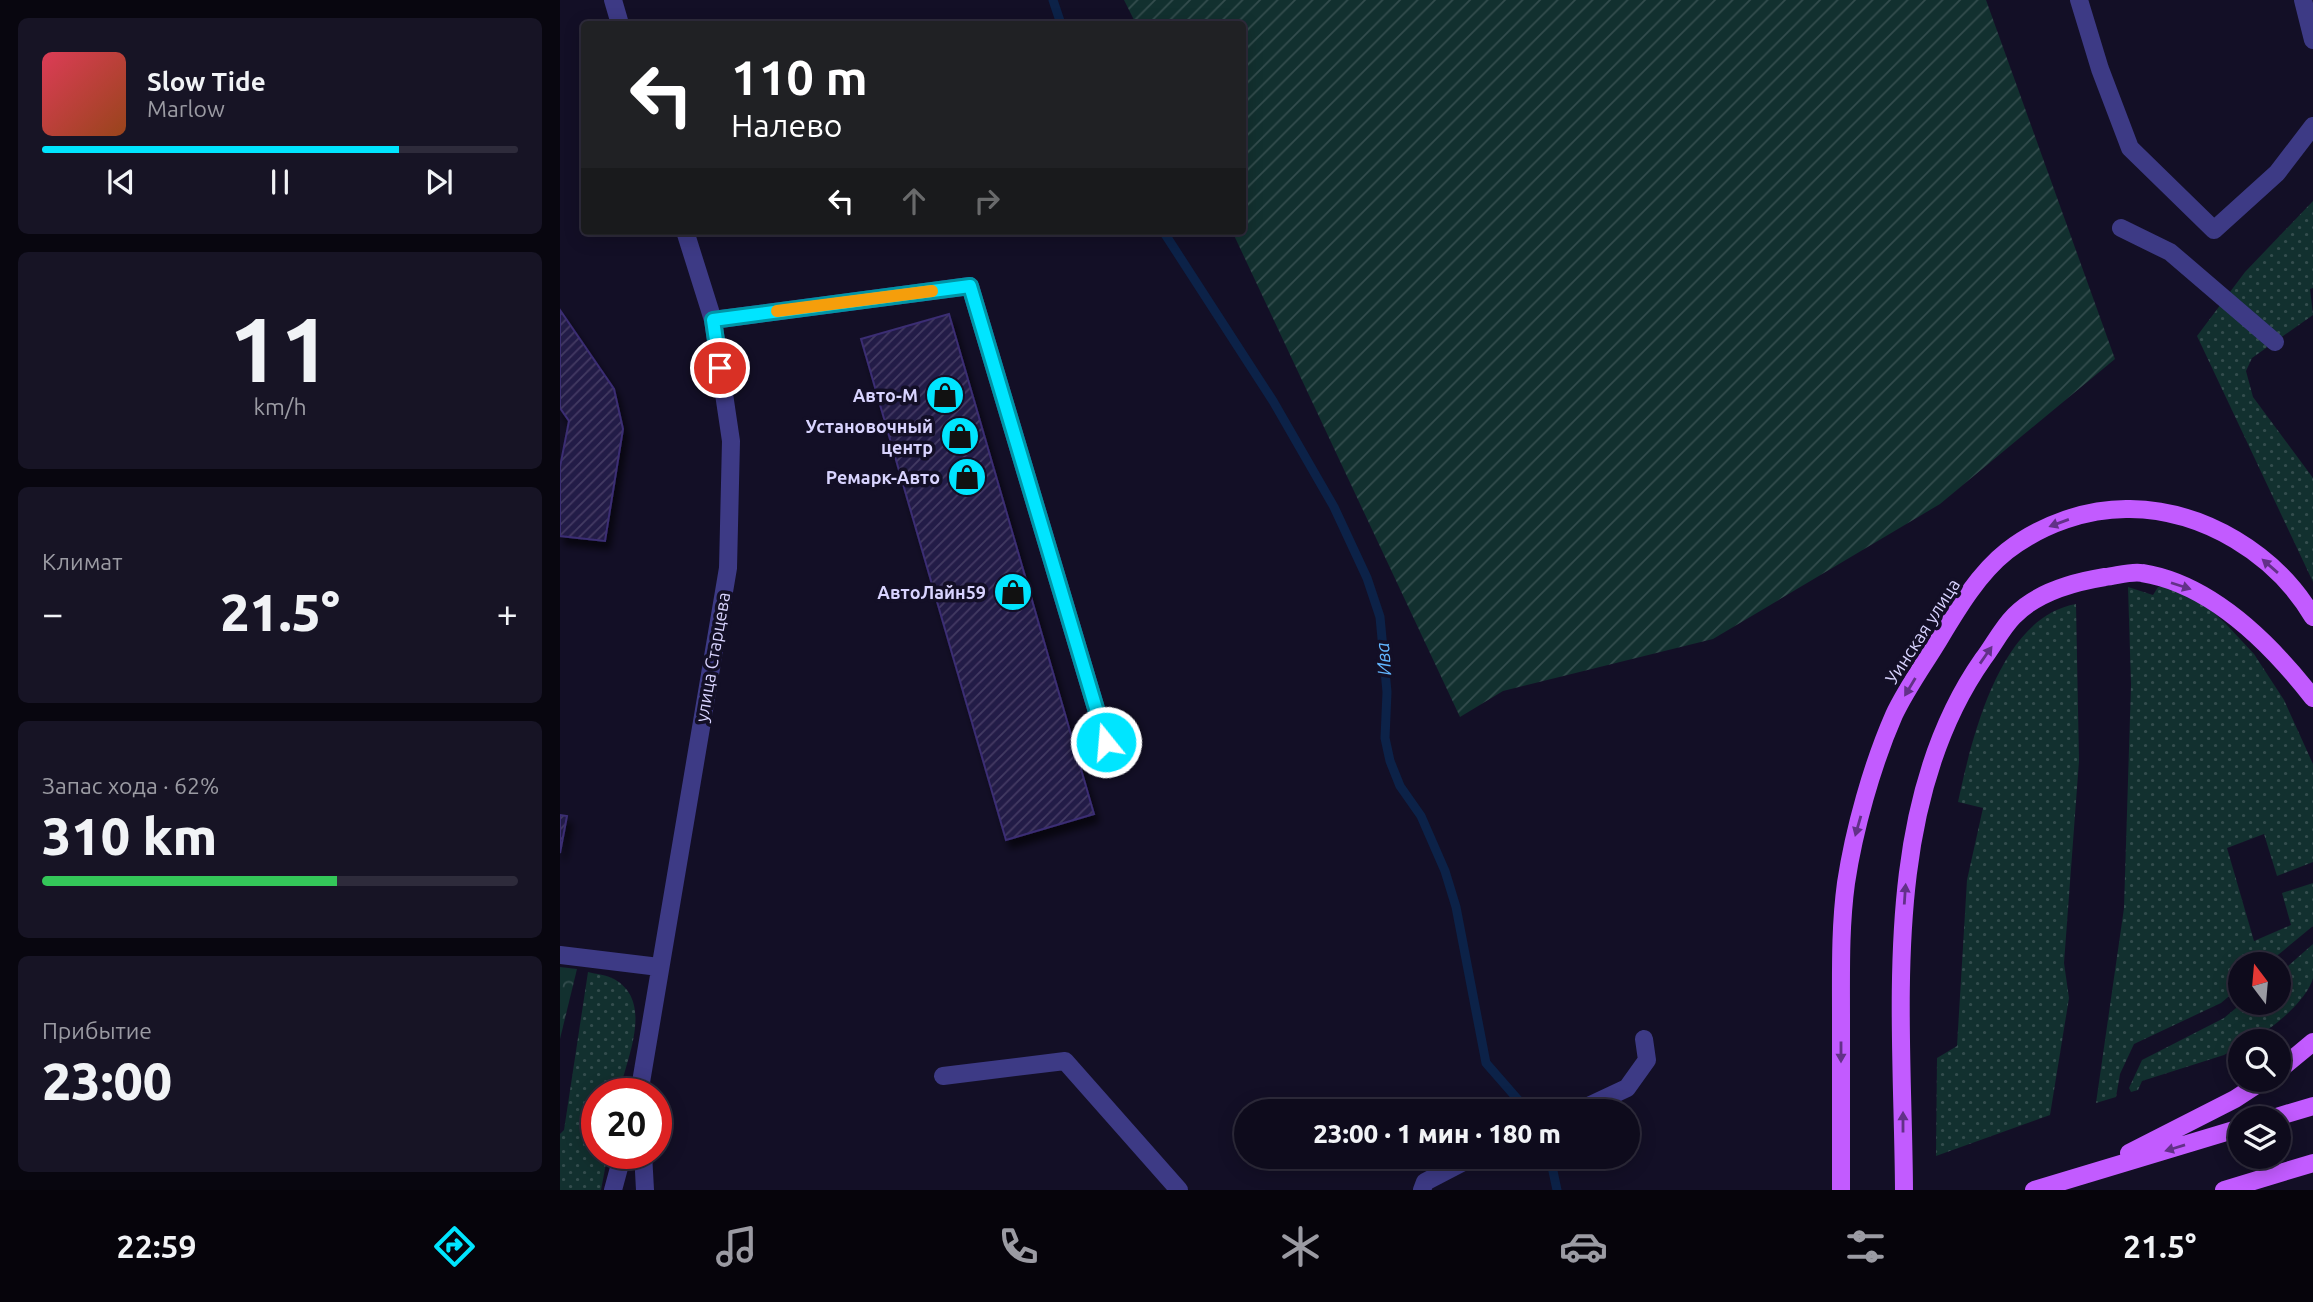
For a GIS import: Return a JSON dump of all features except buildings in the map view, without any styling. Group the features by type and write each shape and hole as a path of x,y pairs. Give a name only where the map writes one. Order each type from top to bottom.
{"main road":[{"name":"Уинская улица","path":"1841,1190 1841,947 1846,884 1855,832 1894,715 1961,601 2007,551 2050,526 2101,508 2179,514 2217,530 2256,554 2292,585 2313,617"},
{"path":"1904,1190 1902,940 1906,884 1927,783 1942,734 1970,678 2014,615 2053,590 2095,579 2140,572 2198,591 2259,637 2313,698"},
{"path":"2291,1062 2313,1042"},
{"path":"2086,1175 2246,1092"},
{"path":"2291,1113 2313,1106"},
{"path":"2034,1190 2228,1132"},
{"path":"2224,1190 2313,1163"}],"street":[{"path":"613,0 619,21"},
{"path":"2079,0 2100,69 2130,148 2214,230 2277,173 2313,126"},
{"path":"2303,0 2313,40"},
{"path":"2121,228 2170,252 2275,342"},
{"name":"улица Старцева","path":"643,1078 659,967 728,568 731,441 713,320 686,235"},
{"path":"713,320 970,286 1106,742"},
{"path":"560,955 659,967"},
{"path":"1604,1099 1627,1088 1647,1060 1644,1039"},
{"path":"943,1076 1065,1061 1179,1190"},
{"path":"613,1190 619,1169"},
{"path":"644,1169 645,1190"},
{"path":"1422,1190 1425,1182 1450,1169"}],"green space":[{"path":"1124,0 1986,0 2115,359 1940,504 1713,639 1503,691 1460,717 1234,235 1246,235 1246,21 1134,21"},
{"path":"2313,201 2313,288 2310,289 2313,315 2252,358 2246,371 2253,397 2313,478 2313,582 2197,336 2245,272"},
{"path":"2168,586 2202,602 2254,654 2284,700 2313,764 2313,862 2277,876 2264,834 2227,848 2254,941 2291,925 2282,893 2313,883 2313,926 2282,952 2228,952 2228,997 2221,1003 2134,1044 2120,1074 2116,1097 2096,1103 2124,908 2131,685 2128,587 2153,595 2158,587"},
{"path":"2076,604 2079,761 2064,963 2069,998 2050,1115 1936,1156 1937,1058 1957,1046 1967,880 1983,808 1958,802 1964,775 1981,714 2009,655 2027,631 2050,614"},
{"path":"2313,944 2313,978 2303,997 2291,1011 2291,963"},
{"path":"560,967 577,969 560,1039"},
{"path":"588,972 614,979 626,989 633,1002 635,1016 635,1032 623,1078 581,1078 581,1169 605,1169 601,1190 560,1190 560,1134 564,1130"},
{"path":"2228,1015 2286,1015 2268,1029 2228,1029 2228,1053 2142,1081 2138,1090 2131,1092 2129,1088 2142,1060"}],"waterway":[{"name":"Ива","path":"1053,0 1060,21"},
{"name":"Ива","path":"1166,235 1273,401 1334,507 1367,578 1380,617 1387,692 1385,738 1390,761 1400,786 1421,816 1445,871 1456,907 1486,1063 1518,1099"},
{"name":"Ива","path":"1553,1169 1557,1190"}],"slow traffic":[{"path":"777,311 932,291"}],"place":[{"name":"Авто-М","path":"945,395"},
{"name":"Установочный центр","path":"960,436"},
{"name":"Ремарк-Авто","path":"967,477"},
{"name":"АвтоЛайн59","path":"1013,592"}],"route":[{"path":"720,368 713,320 970,286 1106,742"}]}
